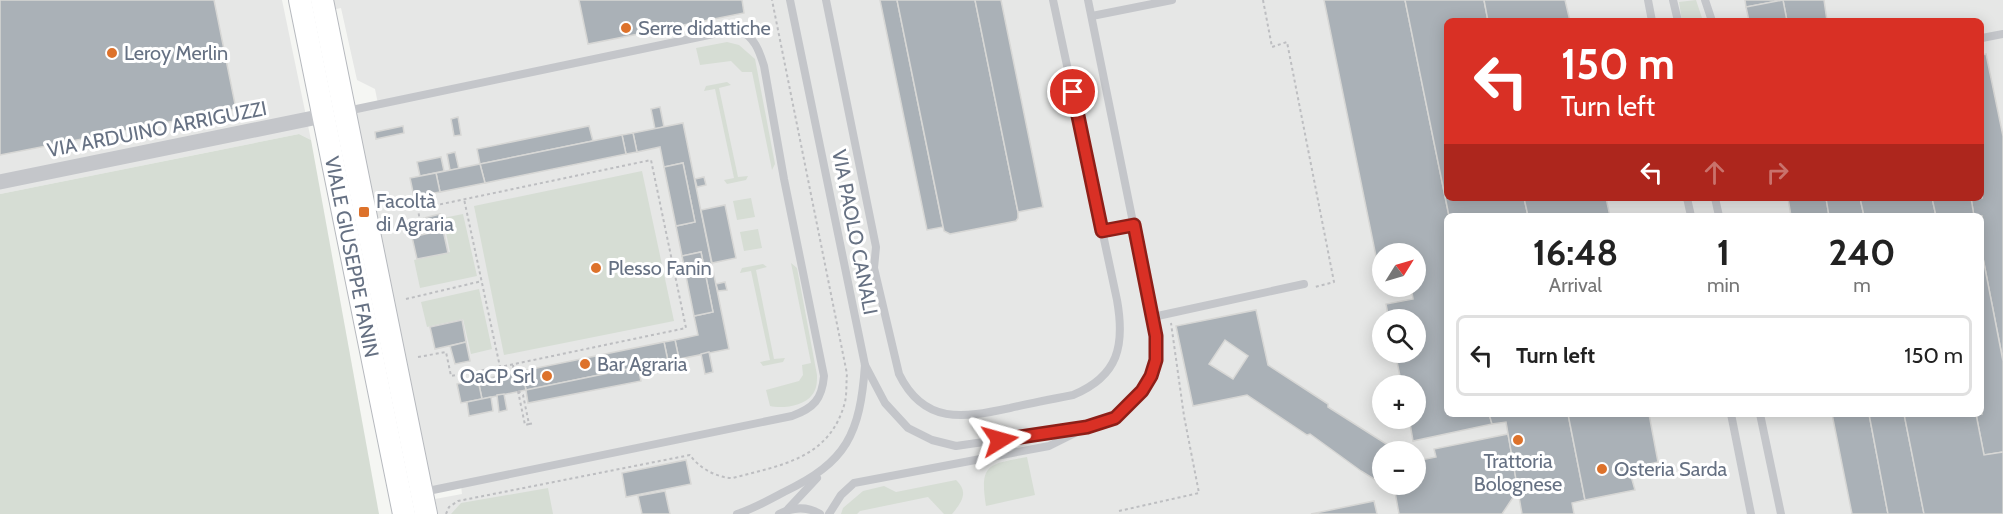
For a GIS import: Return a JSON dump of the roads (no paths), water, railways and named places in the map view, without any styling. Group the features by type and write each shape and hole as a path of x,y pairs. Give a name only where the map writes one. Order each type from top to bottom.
{"main road":[{"name":"VIALE GIUSEPPE FANIN","path":"300,0 334,114"},
{"name":"VIALE GIUSEPPE FANIN","path":"322,0 334,114 409,501 426,514"}],"street":[{"name":"VIA ARDUINO ARRIGUZZI","path":"0,182 334,114"}],"lane":[{"name":"VIA PAOLO CANALI","path":"779,514 788,509 847,445 858,421 865,366 790,0"},
{"path":"826,0 876,247 874,268 894,360 904,385 913,396 934,411 971,416 1073,395 1084,390 1100,378 1110,366 1121,342 1119,311 1053,0"},
{"path":"828,514 841,495 854,483 1049,446 1087,427 1115,418 1142,391 1151,376 1156,360 1153,317 1088,0"},
{"path":"1092,16 1172,0"},
{"path":"1647,0 1651,18"},
{"path":"1673,0 1677,18"},
{"path":"1704,0 1711,18"},
{"path":"334,114 723,32 739,31 751,39 759,51 764,66 784,179 824,376 823,390 816,403 804,412 792,416 409,501"},
{"path":"1984,38 2003,34"},
{"path":"1102,231 1134,225"},
{"path":"1153,317 1307,286"},
{"path":"865,366 885,403 897,417 918,434 942,444 956,446 1087,427"},
{"path":"1732,417 1751,514"},
{"path":"1761,417 1781,514"},
{"name":"VIA PAOLO CANALI","path":"737,514 808,481 830,464"},
{"path":"788,509 802,508 820,514"}],"place":[{"name":"Serre didattiche","path":"626,28"},
{"name":"Leroy Merlin","path":"112,53"},
{"name":"Facoltà di Agraria","path":"364,212"},
{"name":"Plesso Fanin","path":"596,268"},
{"name":"Bar Agraria","path":"585,364"},
{"name":"OaCP Srl","path":"547,376"},
{"name":"Trattoria Bolognese","path":"1518,440"},
{"name":"Osteria Sarda","path":"1602,469"}]}
